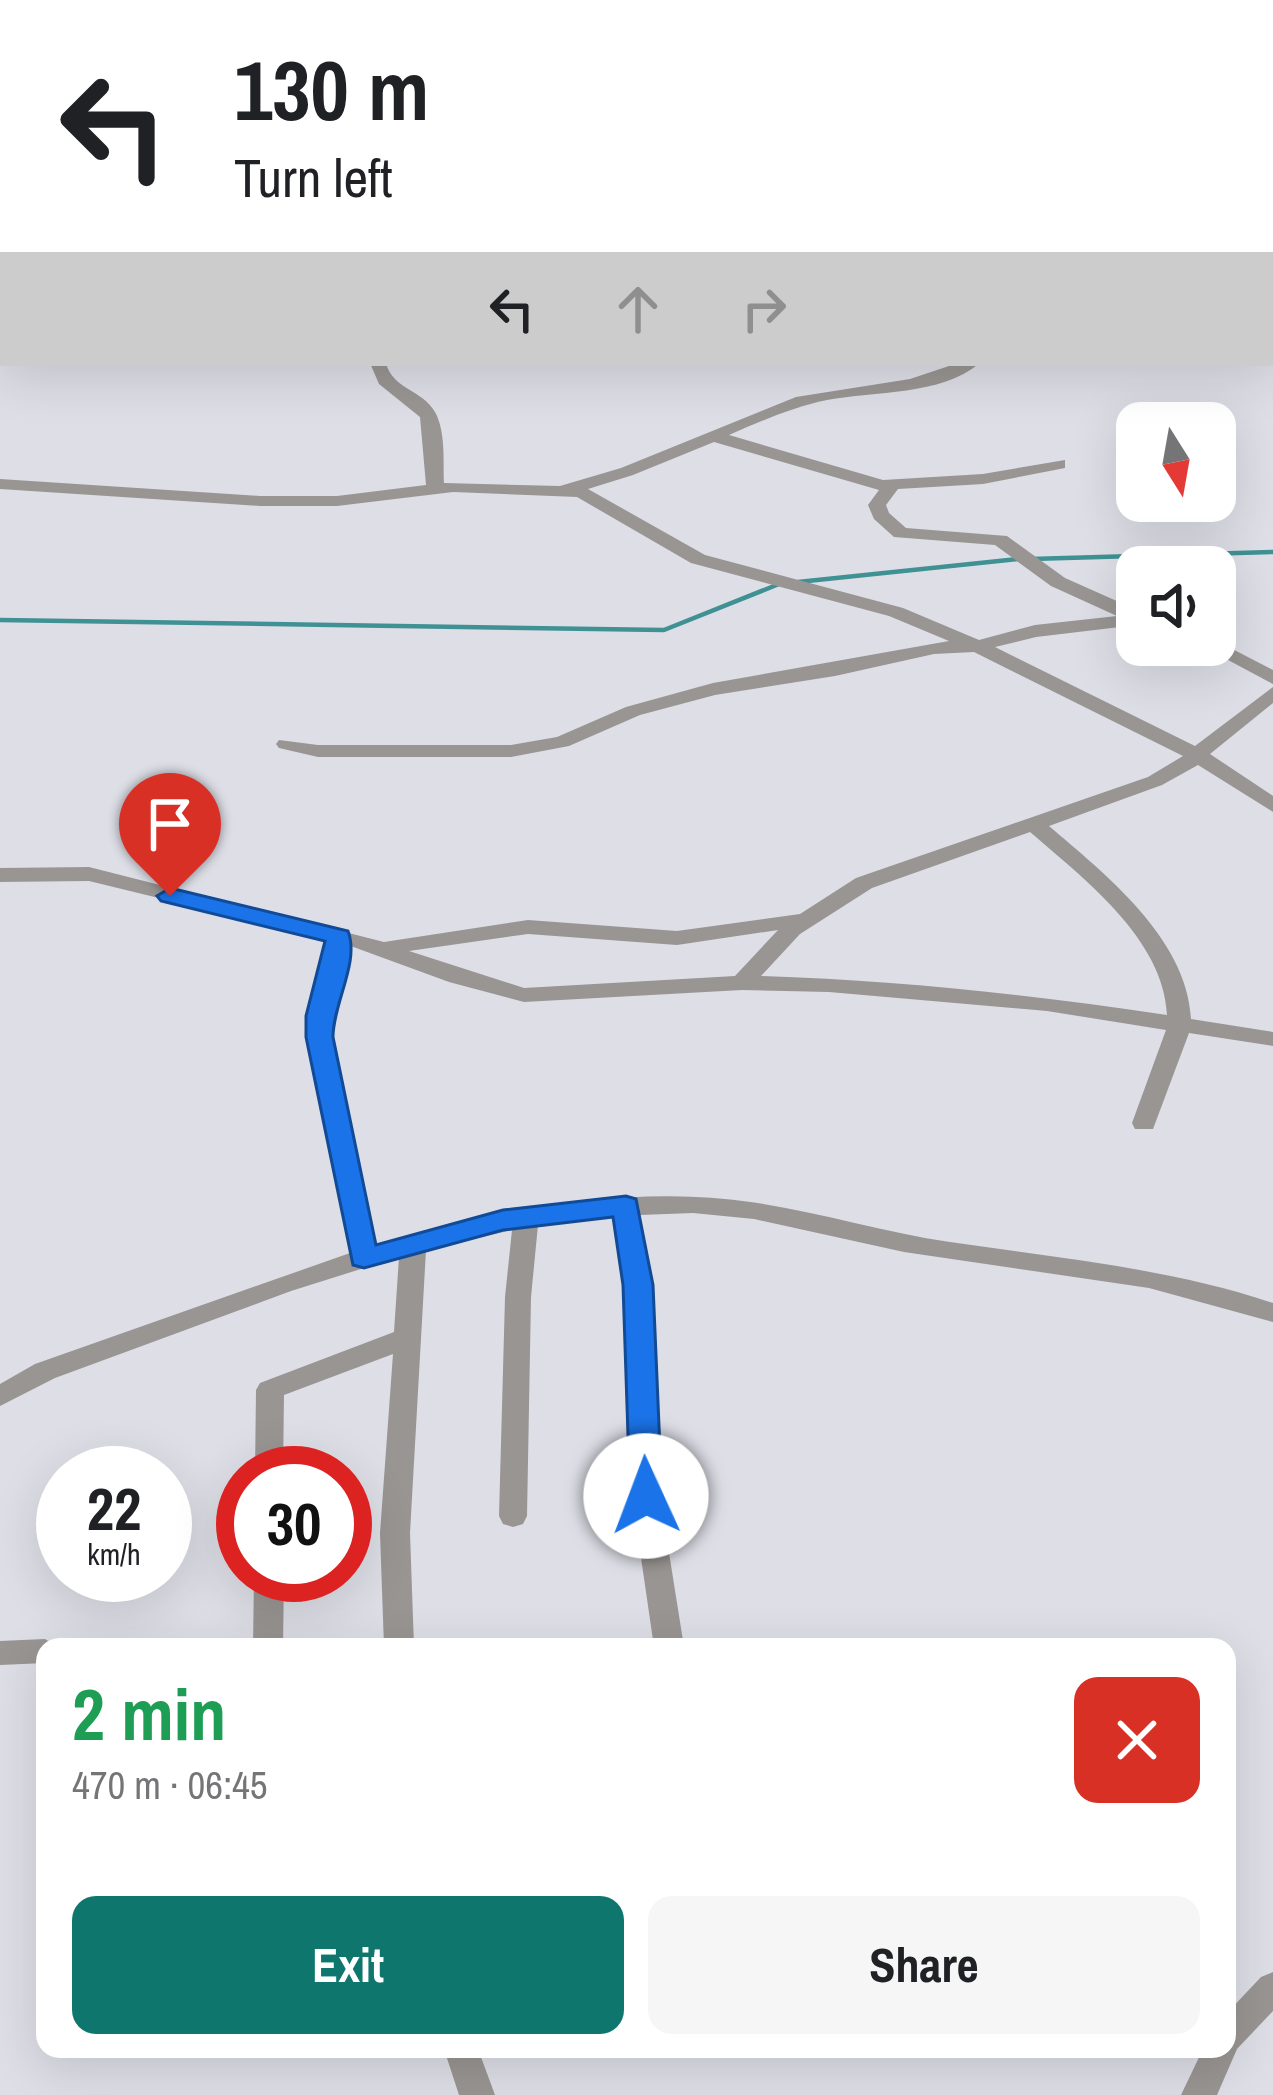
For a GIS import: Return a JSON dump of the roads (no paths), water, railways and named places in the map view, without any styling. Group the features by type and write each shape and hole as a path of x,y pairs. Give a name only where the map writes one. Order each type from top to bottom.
{"street":[{"path":"379,366 380,379 387,387 428,416 436,453 435,489"},
{"path":"0,484 140,496 304,501 435,489 565,489 621,474 808,399 926,382 965,366"},
{"path":"710,435 862,481 892,485 983,479 1059,464"},
{"path":"892,485 877,506 894,530 1000,540 1058,582 1116,608"},
{"path":"565,489 588,496 698,559 896,612 976,646 1196,754 1273,806"},
{"path":"286,744 318,751 511,751 562,742 638,709 713,689 1116,621"},
{"path":"1236,659 1273,678"},
{"path":"742,983 805,920 864,883 1156,782 1273,693"},
{"path":"1035,825 1122,903 1175,988 1179,1024 1144,1123"},
{"path":"0,874 89,874 381,947 457,977 524,995 742,983 995,998 1273,1039"},
{"path":"381,947 528,927 695,938 750,924 805,920"},
{"path":"338,937 336,962 320,1016 320,1037 364,1258"},
{"path":"0,1396 45,1371 364,1258 526,1216 626,1206 752,1210 929,1248 1196,1289 1273,1313"},
{"path":"626,1206 638,1285 646,1496 668,1638"},
{"path":"513,1516 518,1297 526,1216"},
{"path":"399,1638 394,1533 413,1247"},
{"path":"269,1446 270,1390 404,1339"},
{"path":"268,1638 269,1602"},
{"path":"0,1653 36,1652"},
{"path":"1236,2027 1273,1987"},
{"path":"464,2058 477,2095"},
{"path":"1199,2095 1216,2058"}],"waterway":[{"path":"1031,559 1273,552"},
{"path":"798,582 1018,559"},
{"path":"0,620 664,630 779,584"}]}
